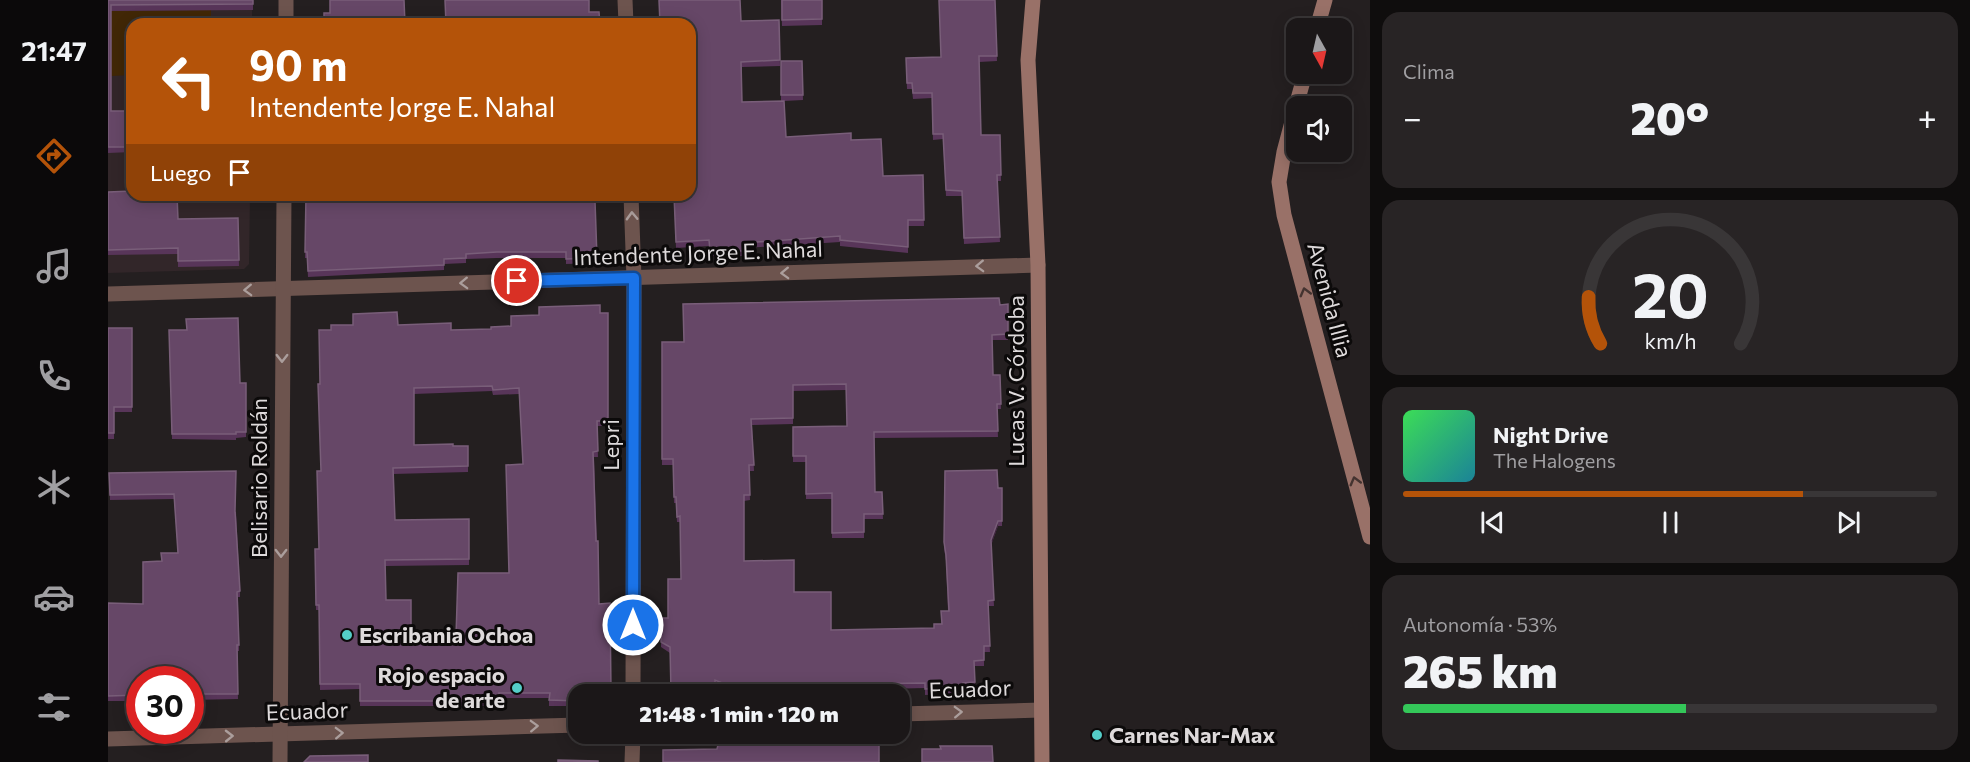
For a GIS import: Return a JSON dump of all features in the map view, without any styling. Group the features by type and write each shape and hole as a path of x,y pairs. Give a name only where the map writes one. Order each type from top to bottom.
{"street":[{"path":"286,0 286,18"},
{"path":"625,0 626,18"},
{"name":"Lucas V. Córdoba","path":"1033,0 1028,60 1038,264 1042,762"},
{"path":"1320,18 1325,0"},
{"name":"Avenida Illia","path":"1286,144 1279,182 1284,214 1369,533"},
{"name":"Belisario Roldán","path":"280,762 284,201"},
{"name":"Lepri","path":"632,201 633,684"},
{"name":"Intendente Jorge E. Nahal","path":"108,294 1038,264"},
{"name":"Ecuador","path":"910,714 1041,710"},
{"name":"Ecuador","path":"108,739 568,725"},
{"path":"632,762 633,744"}],"shaded area":[{"path":"108,0 252,0 252,18 126,18 126,201 250,201 249,264 244,269 108,273"},
{"path":"211,10 211,18 126,18 126,75 111,76 111,11"}],"building":[{"path":"108,0 253,0 253,4 111,5 111,111 126,111 126,147 108,147"},
{"path":"330,0 404,0 405,18 324,18 324,13 330,13"},
{"path":"445,0 589,0 589,12 599,12 600,18 446,18"},
{"path":"659,0 740,0 741,21 779,20 780,60 741,62 742,102 784,101 786,137 851,133 851,140 881,139 883,176 923,175 924,220 908,220 908,247 840,240 840,236 744,243 744,251 710,251 709,240 676,242 674,201 696,201 696,18 660,18"},
{"path":"782,0 822,0 822,19 782,20"},
{"path":"939,0 995,0 997,56 979,56 981,135 1000,135 1001,175 997,175 1000,237 964,238 962,191 946,190 943,134 933,134 932,93 913,93 912,83 907,83 906,58 941,57"},
{"path":"781,61 802,61 803,95 781,95"},
{"path":"126,191 126,201 177,201 178,219 238,218 239,260 178,261 178,248 108,250 108,192"},
{"path":"306,201 595,201 597,258 566,259 566,252 497,252 466,254 466,258 444,259 444,265 308,271 307,252 305,252"},
{"path":"999,298 1000,305 1008,304 1008,334 992,335 993,375 1000,375 1001,404 997,404 998,431 874,432 875,492 882,492 883,514 864,514 864,532 832,533 832,493 806,494 806,456 793,456 793,427 847,426 846,384 793,385 793,418 751,419 754,465 749,465 750,495 744,495 744,561 794,560 794,592 831,592 831,630 934,628 934,624 942,624 941,611 949,611 944,542 945,471 997,470 998,488 1002,488 1002,521 998,521 991,540 994,600 988,601 990,646 984,646 984,660 974,661 975,682 963,683 963,688 925,689 925,683 725,684 715,680 715,684 671,684 670,647 661,642 661,618 668,618 668,579 681,579 680,516 677,517 676,497 674,497 673,459 662,459 662,342 684,342 683,304"},
{"path":"600,305 600,313 608,313 608,421 597,421 598,451 593,452 599,604 610,603 611,684 568,684 568,701 549,700 550,693 499,693 499,701 360,701 360,684 320,684 319,605 316,605 315,549 319,549 317,471 321,471 319,330 331,330 331,325 353,325 353,314 397,312 398,325 451,323 451,330 511,326 511,316 539,315 539,307","holes":["492,386 493,390 519,388 523,464 506,465 509,573 458,573 456,636 411,636 411,600 386,600 385,560 469,559 469,519 395,520 393,468 468,466 468,446 414,445 414,388"]},
{"path":"238,318 240,383 246,383 246,432 172,434 169,330 187,330 186,319"},
{"path":"108,328 132,328 132,407 114,407 114,433 108,433"},
{"path":"236,471 235,511 240,591 237,592 238,694 204,694 204,666 126,666 126,695 108,696 108,603 143,604 143,562 162,561 161,553 178,553 174,494 110,495 109,473"},
{"path":"879,744 879,762 663,762 663,750 717,749 718,745"},
{"path":"940,746 992,746 993,762 922,762 922,749 941,749"},
{"path":"368,755 368,762 304,762 310,756"},
{"path":"558,760 598,761 598,762 558,762"}],"place":[{"name":"Escribania Ochoa","path":"347,635"},
{"name":"Rojo espacio de arte","path":"517,688"},
{"name":"Carnes Nar-Max","path":"1097,735"}],"route":[{"path":"517,281 634,278 633,625"}]}
